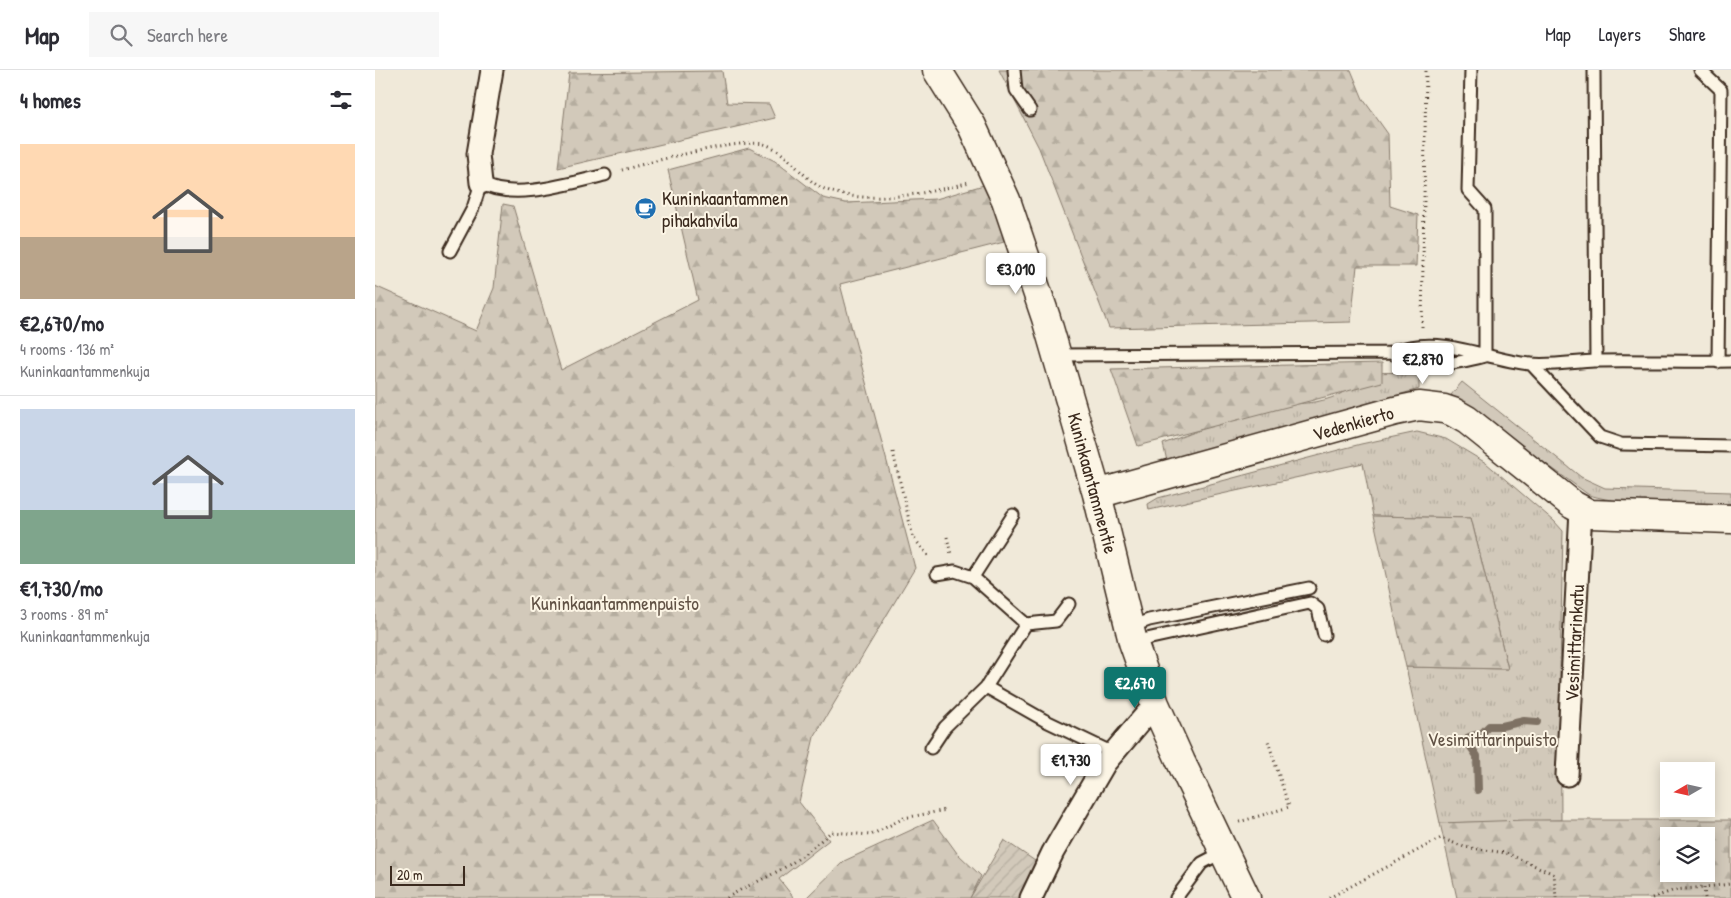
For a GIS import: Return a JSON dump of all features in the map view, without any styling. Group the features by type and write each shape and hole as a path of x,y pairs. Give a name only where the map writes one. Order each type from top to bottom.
{"street":[{"path":"481,183 479,154 492,70"},
{"name":"Kuninkaantammentie","path":"937,70 972,126 1006,200 1058,355 1097,494 1131,634 1155,704 1246,898"},
{"name":"Vedenkierto","path":"1097,494 1419,406 1444,408 1467,420 1581,510 1601,515 1731,520"},
{"name":"Vesimittarinkatu","path":"1567,775 1581,510"},
{"path":"1031,898 1053,852 1105,763 1155,704"}],"lane":[{"path":"1014,70 1016,90 1030,110"},
{"path":"1471,70 1468,190 1485,208 1485,356"},
{"path":"1594,70 1596,361"},
{"path":"1700,70 1726,89 1718,362"},
{"path":"450,251 473,208 481,183 491,190 521,192 605,175"},
{"path":"1390,353 1408,345 1453,346 1485,356 1531,364 1596,361 1731,361"},
{"path":"1058,355 1390,353 1421,364 1432,365 1454,365 1485,356"},
{"path":"1531,364 1599,437 1621,444 1731,446"},
{"path":"973,577 1013,515"},
{"path":"937,574 955,572 973,577 1026,624 1056,621 1069,604"},
{"path":"1131,634 1149,620 1309,588"},
{"path":"1131,634 1310,603 1318,609 1324,635"},
{"path":"931,748 945,727 986,686 1026,624"},
{"path":"986,686 1045,720 1113,753"},
{"path":"1176,898 1202,863 1223,852"}],"path":[{"path":"1421,333 1426,70"},
{"path":"605,175 649,162 749,142 767,144 816,184 832,193 845,196 897,196 948,188 995,174"},
{"path":"893,452 913,538 928,554"},
{"path":"1234,824 1289,806 1268,741"},
{"path":"727,898 737,890 779,871 807,852 831,832 871,835 904,818 946,810"},
{"path":"1329,898 1441,838 1463,847 1506,853 1554,874 1556,898"},
{"path":"1652,898 1675,890 1731,884"},
{"path":"1704,887 1705,898"}],"green space":[{"path":"999,70 1351,70 1363,99 1388,134 1390,206 1418,215 1416,266 1357,266 1351,322 1109,328 1039,148"},
{"path":"722,71 727,103 769,104 775,118 558,168 569,73"},
{"name":"Kuninkaantammenpuisto","path":"749,148 775,161 823,198 846,203 936,199 987,184 1012,240 840,284 915,568 814,737 799,802 829,840 779,879 794,898 375,898 375,286 476,331 494,288 503,204 513,206 561,370 698,300 668,170"},
{"path":"1382,363 1382,382 1138,446 1111,369"},
{"path":"1419,372 1419,389 1167,461 1163,444 1249,411 1265,407 1325,400 1339,395 1352,386 1365,373"},
{"path":"1462,382 1581,477 1605,488 1731,492 1731,504 1623,502 1589,495 1451,395"},
{"name":"Vesimittarinpuisto","path":"1417,432 1446,439 1486,463 1554,521 1563,531 1560,671 1561,820 1440,823 1406,667 1508,669 1471,518 1373,516 1363,463 1149,510 1148,504 1158,498 1361,444"},
{"path":"1373,516 1471,518 1508,669 1406,667"},
{"path":"933,820 957,853 981,876 970,898 806,898 844,861"},
{"path":"1525,820 1731,820 1731,898 1457,898 1440,823"},
{"path":"1004,840 1038,863 1021,898 970,898"}],"waterway":[{"path":"1478,790 1477,756 1467,741 1469,737 1482,733 1489,726 1502,726 1524,721 1537,722"}],"place":[{"name":"Kuninkaantammen pihakahvila","path":"646,209"}]}
